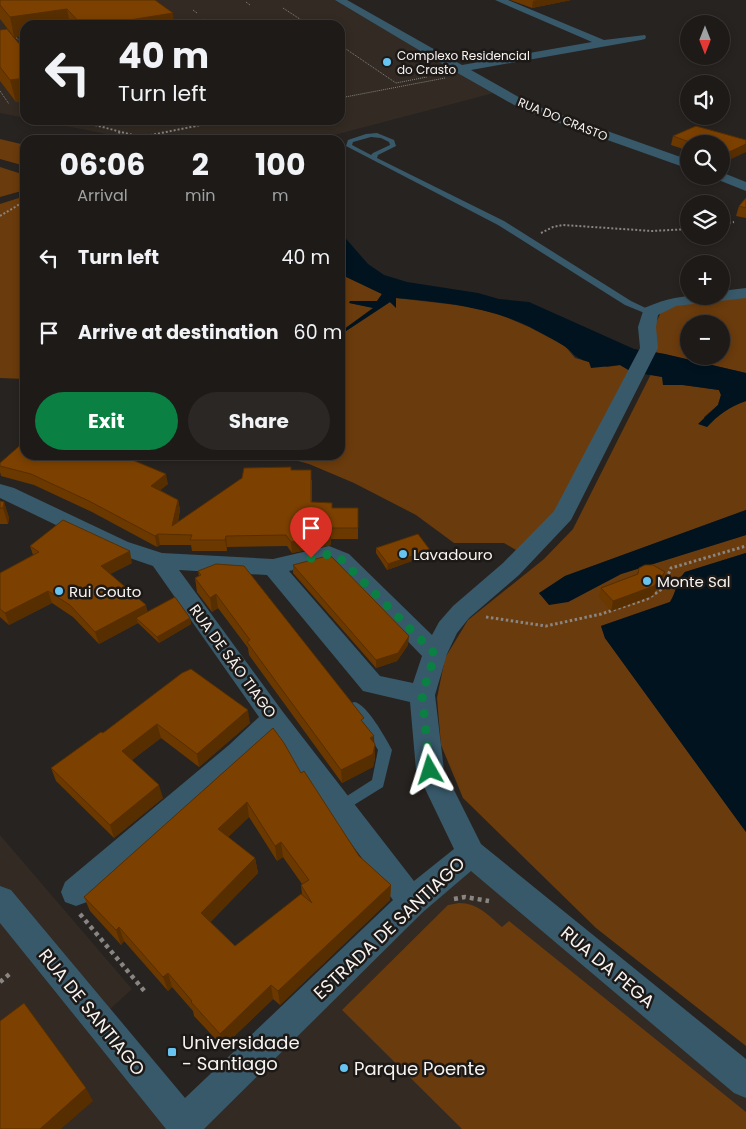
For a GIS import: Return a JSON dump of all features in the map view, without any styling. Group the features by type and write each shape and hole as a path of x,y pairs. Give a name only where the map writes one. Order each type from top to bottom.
{"street":[{"name":"RUA DO CRASTO","path":"340,0 527,107 680,162"},
{"path":"500,0 602,43"},
{"path":"462,71 641,37"},
{"path":"730,180 746,187"},
{"path":"730,295 746,293"},
{"path":"650,312 672,302 680,301"},
{"name":"ESTRADA DE SANTIAGO","path":"187,1126 412,902 471,853 430,770 422,695 435,654 447,628 460,612 511,569 563,515 649,348 647,327 650,312"},
{"path":"0,491 120,547 161,561 257,571 329,554 341,559 435,654"},
{"name":"RUA DE SÃO TIAGO","path":"161,561 274,719 412,902"},
{"path":"257,571 372,684 422,695"},
{"path":"76,892 238,753 274,719"},
{"name":"RUA DA PEGA","path":"471,853 746,1081"},
{"name":"RUA DE SANTIAGO","path":"0,900 187,1126"}],"lane":[{"path":"374,159 375,154 393,146 392,141 386,137 373,135 350,141 349,146 374,159 502,223 628,303 650,312"},
{"path":"341,807 378,783 386,750 372,728 347,697"}],"path":[{"path":"246,2 250,5"},
{"path":"283,8 301,20"},
{"path":"193,10 197,13"},
{"path":"11,33 20,41"},
{"path":"345,49 396,83 427,77"},
{"path":"345,97 462,71"},
{"path":"0,90 9,104"},
{"path":"94,125 133,135"},
{"path":"151,135 202,125"},
{"path":"116,135 120,132"},
{"path":"0,216 20,204"},
{"path":"730,223 734,222"},
{"path":"536,245 541,232 563,225 624,230 680,229"},
{"path":"460,612 546,626 601,614 647,599 662,589 671,568 746,546"},
{"path":"76,892 76,909 146,993"},
{"path":"445,901 465,897 483,899 495,904"},
{"path":"0,982 12,972"}],"shaded area":[{"path":"0,0 337,0 494,93 334,135 111,135 61,125 345,125 345,20 20,20 20,117 0,113"},
{"path":"0,139 20,144 20,165 0,159"},
{"path":"0,167 20,173 20,191 0,197"},
{"path":"20,198 20,379 0,378 0,204"},
{"path":"345,276 382,294 377,301 350,303 374,308 345,329"},
{"path":"746,296 746,373 711,365 730,365 730,315 680,315 680,358 655,352 655,325 662,310 680,305 730,305 730,298"},
{"path":"396,298 465,306 499,314 565,346 575,358 607,367 620,365 632,372 560,511 521,553 504,543 454,543 416,515 354,483 309,464 294,460 345,460 345,332 390,302 396,307"},
{"path":"651,374 663,377 663,385 683,385 719,390 721,395 718,405 704,417 707,427 725,411 746,401 746,510 565,576 539,594 568,602 621,574 746,535 746,553 685,572 670,602 601,626 605,638 746,832 746,1046 596,928 463,798 441,745 437,698 445,658 468,620 544,559 573,529"},
{"path":"0,835 132,989 108,1011 184,1123 471,853 746,1081 746,1129 0,1129"},
{"path":"459,903 477,907 502,927 509,921 746,1112 746,1129 462,1129 342,1010 448,905"}],"water":[{"path":"345,238 368,264 384,275 407,282 478,293 499,299 529,302 634,349 680,358 680,365 712,365 746,373 746,401 725,411 707,427 698,424 718,405 721,395 719,390 683,385 663,385 662,377 632,372 620,365 591,368 589,362 577,357 560,343 530,327 514,320 465,306 396,298 396,308 390,302 345,332 345,328 373,308 349,303 350,301 377,301 382,294 345,276"},
{"path":"746,510 746,535 621,574 568,602 549,605 539,593 565,576"},
{"path":"746,553 746,832 605,638 601,626 670,602 685,572"}],"building":[{"path":"0,0 155,0 173,13 130,20 77,20 67,9 10,17 0,5"},
{"path":"7,29 20,45 20,79 10,80 0,67 0,30"},
{"path":"696,126 728,135 680,135 680,139 673,136"},
{"path":"730,136 746,140 746,144 730,152"},
{"path":"746,198 746,208 739,206"},
{"path":"20,445 20,460 133,460 166,474 151,486 178,500 172,526 242,478 244,468 291,467 291,470 311,470 311,502 332,503 332,508 358,508 358,528 330,528 331,534 291,542 286,535 226,536 225,540 190,540 192,535 158,534 155,536 89,501 31,474 0,466 0,463"},
{"path":"0,501 4,502 3,508 0,508"},
{"path":"63,520 130,551 101,566 146,605 95,632 70,605 48,591 5,613 0,609 0,573 39,552 30,546"},
{"name":"Lavadouro","path":"418,534 430,550 388,564 376,548"},
{"path":"327,556 332,557 409,636 398,653 376,660 293,565"},
{"path":"216,564 244,566 364,718 361,720 374,736 370,738 375,744 373,754 341,770 247,642 250,640 216,594 210,598 195,578 201,575 198,571"},
{"path":"645,565 653,565 665,572 654,586 613,601 601,588 638,574 639,568"},
{"path":"175,597 190,618 157,637 136,618"},
{"path":"191,669 248,710 197,754 157,724 122,751 159,785 110,825 51,768 101,732 103,733 182,673"},
{"path":"273,728 301,773 304,771 359,856 391,885 278,991 271,985 220,1034 168,973 163,977 119,927 116,930 84,897","holes":["247,802 275,846 281,842 309,880 301,885 312,903 301,894 235,946 201,913 255,858 218,829"]},
{"path":"24,1003 86,1088 40,1129 0,1129 0,1021"}],"place":[{"name":"Complexo Residencial do Crasto","path":"387,62"},
{"name":"Lavadouro","path":"403,554"},
{"name":"Monte Sal","path":"647,581"},
{"name":"Rui Couto","path":"59,591"},
{"name":"Universidade - Santiago","path":"172,1052"},
{"name":"Parque Poente","path":"344,1068"}],"route":[{"path":"311,558 329,554 341,559 435,654 422,695 430,770"}]}
